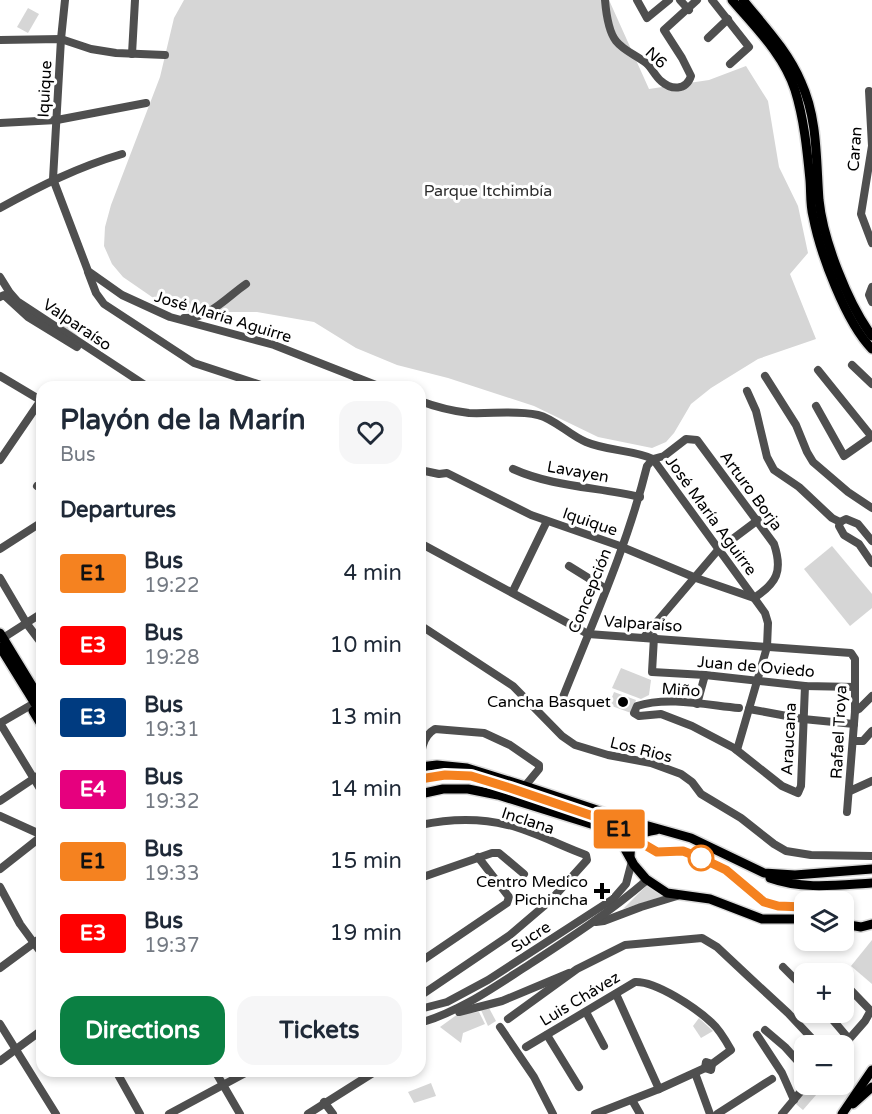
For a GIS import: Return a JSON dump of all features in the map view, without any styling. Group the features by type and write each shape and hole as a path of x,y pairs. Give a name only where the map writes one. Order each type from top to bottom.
{"main road":[{"path":"732,0 785,67 794,88 805,130 825,235 850,297 872,336"},
{"path":"743,0 778,44 802,83 813,121 812,215 823,251 852,320 862,339 872,349"},
{"path":"1,640 36,694"},
{"path":"426,767 467,768 658,830 691,838 775,880 805,885 872,883"},
{"path":"426,793 443,789 468,789 498,795 612,831 647,880 667,893 710,899 762,919 794,919"},
{"path":"631,859 631,845 636,837 644,832 658,830"},
{"path":"754,870 779,875 872,869"},
{"path":"858,927 872,924"},
{"path":"854,926 872,931"},
{"path":"842,1114 872,1070"},
{"path":"847,1114 855,1102 872,1087"}],"street":[{"name":"Iquique","path":"53,179 61,39 66,0"},
{"path":"132,54 135,0"},
{"name":"N6","path":"605,0 615,40 650,67 661,81 673,88 683,87 691,76 664,30 698,0"},
{"path":"637,0 645,17 649,17 659,4 669,0"},
{"path":"680,0 689,10"},
{"path":"712,0 748,45 748,50 730,64"},
{"path":"708,38 728,19"},
{"path":"0,40 61,39 91,49 165,55"},
{"name":"Caran","path":"869,91 872,146 861,214 871,237"},
{"path":"0,123 57,120 146,103"},
{"path":"0,208 53,179 91,163 122,154"},
{"path":"53,179 96,292 104,304 194,363 249,381"},
{"name":"José María Aguirre","path":"88,271 123,295 170,317 274,345 364,381"},
{"name":"Valparaíso","path":"0,277 17,301 139,381"},
{"path":"170,317 190,318 218,307 246,284"},
{"path":"872,286 868,295 872,302"},
{"name":"Valparaíso","path":"2,296 28,317 131,381"},
{"path":"852,365 872,384"},
{"path":"816,406 844,456 872,437 818,370"},
{"path":"0,376 36,397"},
{"path":"765,376 796,425 813,462 872,508"},
{"path":"747,390 756,411 768,457 774,470 799,487 832,518 840,522"},
{"name":"José María Aguirre","path":"426,404 469,413 513,412 539,416 585,442 645,455 653,459 767,618 767,647 737,750"},
{"path":"0,460 36,407"},
{"name":"Arturo Borja","path":"653,459 664,456 686,439 697,440 758,520 774,544 778,564 774,581 769,588 754,598"},
{"name":"Concepción","path":"561,702 622,547 640,497 647,466 653,459"},
{"name":"Lavayen","path":"513,469 550,482 640,497"},
{"name":"Iquique","path":"426,471 447,473 531,515 754,598"},
{"path":"840,522 846,519 855,521 872,541"},
{"path":"644,637 718,550 758,520"},
{"path":"513,591 547,521"},
{"path":"840,522 842,533 859,544 872,563"},
{"path":"0,549 36,526"},
{"name":"Valparaíso","path":"426,546 513,591 588,634 654,637 851,654"},
{"path":"569,566 606,589"},
{"path":"0,578 36,636"},
{"path":"1,640 36,617"},
{"name":"Los Rios","path":"426,630 513,686 562,736 575,745 608,755 651,763 681,774 692,782 701,794 786,851 811,855 872,856"},
{"name":"Juan de Oviedo","path":"654,637 651,670 654,672 806,686 855,687"},
{"name":"Rafael Troya","path":"847,812 855,711 855,659 851,654"},
{"path":"697,704 705,675"},
{"name":"Araucana","path":"737,750 782,786 798,793 801,786 802,719 806,686"},
{"path":"855,711 859,710 872,696"},
{"name":"Miño","path":"737,750 692,726 661,714 639,716 634,713 637,706 664,700 739,708"},
{"path":"36,702 0,723 36,782"},
{"path":"749,709 802,719 854,724"},
{"path":"426,738 435,729 484,733 526,755 539,765 539,769 525,786"},
{"path":"853,741 863,741 872,731"},
{"path":"0,801 34,778"},
{"path":"850,791 872,781"},
{"path":"0,816 36,833"},
{"name":"Inclana","path":"426,824 466,820 509,825 586,855 587,860 551,900 510,935 426,992"},
{"path":"0,869 36,841"},
{"path":"426,876 478,857 499,853 524,874"},
{"path":"426,958 507,903 509,897 478,857"},
{"name":"Sucre","path":"426,1007 447,1002 488,980 613,899 626,884 631,859"},
{"name":"Sucre","path":"426,1021 449,1014 493,989 594,922 647,880"},
{"path":"0,887 20,924 36,946"},
{"name":"Sucre","path":"594,922 604,921 677,896"},
{"path":"449,1014 502,1001 578,969 625,945 702,938 717,947 749,976 809,1035"},
{"path":"0,968 34,943"},
{"path":"783,967 794,978"},
{"path":"508,1019 578,969"},
{"path":"488,980 502,1001"},
{"name":"Luis Chávez","path":"526,1047 634,982 648,983 666,992 714,1024 731,1050 695,1073"},
{"path":"852,1035 868,1016 869,1009 854,993"},
{"path":"616,994 659,1089"},
{"path":"586,1012 604,1046"},
{"path":"835,1023 846,1035"},
{"path":"0,1024 56,1114"},
{"path":"500,1027 534,1077 553,1114"},
{"path":"765,1030 794,1057"},
{"path":"0,1061 36,1034"},
{"path":"547,1035 579,1087"},
{"path":"757,1035 782,1073 794,1100"},
{"path":"595,1114 695,1073 710,1114"},
{"path":"119,1077 140,1114"},
{"path":"218,1077 237,1113"},
{"path":"169,1114 239,1077"},
{"path":"308,1114 366,1077"},
{"path":"717,1114 772,1079"},
{"path":"783,1114 798,1095"},
{"path":"632,1100 640,1114"},
{"path":"324,1102 333,1114"}],"green space":[{"name":"Parque Itchimbía","path":"184,0 609,0 649,89 709,80 746,66 768,101 779,167 798,206 808,253 790,274 816,339 758,359 711,388 691,404 666,442 652,448 598,437 534,406 448,378 397,365 356,348 314,322 257,312 183,312 165,306 123,277 112,264 104,246 105,227 111,205 160,77 174,18"},
{"path":"28,8 39,14 28,33 17,27"},
{"path":"66,319 81,329 76,338 59,328"},
{"path":"832,546 872,594 872,608 850,626 804,569"},
{"path":"621,668 651,680 649,695 641,699 612,688"},
{"name":"Cancha Basquet","path":"614,692 636,700 631,713 609,705"},
{"path":"647,885 664,896 623,909"},
{"path":"872,940 872,984 854,969 853,963"},
{"path":"489,1008 496,1021 488,1026 481,1010"},
{"path":"479,1012 485,1024 463,1033 461,1043 440,1027 458,1014"},
{"path":"699,1018 713,1031 701,1038 693,1026"},
{"path":"431,1083 436,1096 414,1103 408,1092"},
{"path":"803,1095 816,1095 803,1110 796,1104"}],"bus line":[{"name":"E1","path":"426,778 445,775 471,776 599,818 657,852 683,851 726,870 764,902 778,906 794,907"}],"place":[{"name":"Cancha Basquet","path":"623,702"},
{"name":"Centro Medico Pichincha","path":"602,891"}]}
